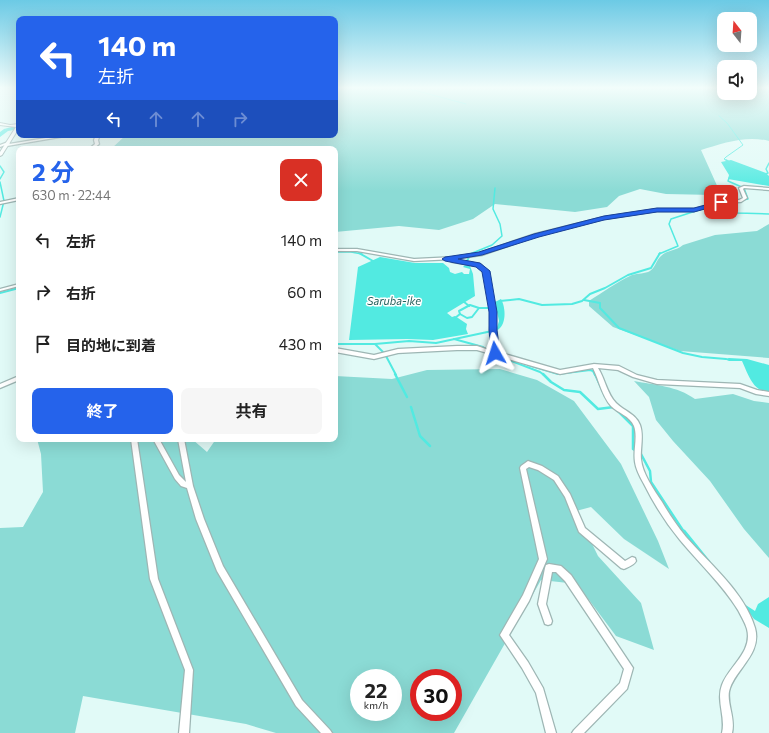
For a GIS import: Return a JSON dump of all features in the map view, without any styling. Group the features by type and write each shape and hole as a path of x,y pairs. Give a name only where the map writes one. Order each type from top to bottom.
{"street":[{"path":"0,124 16,126"},
{"path":"0,155 16,129"},
{"path":"0,146 49,138"},
{"path":"338,250 357,250 414,260 445,259 480,254 536,235 604,218 657,210 694,210 721,202 744,200 746,196 743,188 769,189"},
{"path":"3,202 16,200"},
{"path":"445,259 478,265 484,269 493,308 492,352"},
{"path":"0,290 16,286"},
{"path":"338,351 374,357 398,352 477,348 560,372 594,366 619,368 635,376 657,382 740,386 756,392 769,394"},
{"path":"594,366 604,390 614,404 636,422 638,430 638,464 649,485 674,526 707,564 740,607 751,631 750,649 726,687 725,704 729,726 727,733"},
{"path":"0,386 16,379"},
{"path":"134,442 154,579 189,670 184,733"},
{"path":"158,442 183,484 190,486"},
{"path":"182,442 190,486 200,519 220,568 299,703 327,733"},
{"path":"551,733 540,691 525,665 504,635 526,598 543,559 523,468 528,464 540,468 556,478 568,496 582,530 624,565 632,561"},
{"path":"548,621 542,604 549,568 558,569 568,578 629,668 624,686 577,733"}],"shaded area":[{"path":"338,122 769,122 769,141 760,139 743,139 726,142 701,150 719,190 714,195 666,194 640,189 619,196 607,207 575,212 495,204 473,219 439,230 399,226 338,232 338,146 114,146 123,138 338,138"},
{"path":"769,224 769,358 680,351 613,327 589,306 589,301 621,281 632,275 650,271 654,268 659,258 663,254 683,245 715,235 757,231"},
{"path":"500,369 537,380 574,401 621,464 658,541 669,569 624,539 591,507 576,511 598,556 641,603 654,650 616,636 577,584 541,580 462,719 462,669 410,669 410,721 461,721 454,733 276,733 246,724 83,696 75,733 0,733 0,528 23,527 43,492 41,454 38,442 195,442 207,452 214,442 338,442 338,376 392,379 427,370"},
{"path":"634,381 681,391 695,399 733,394 754,401 769,403 769,558 744,529 710,481 656,420 649,397"}],"water":[{"path":"731,160 766,173 769,176 769,186 728,179 729,175 721,162"},
{"name":"Saruba-ike","path":"380,257 415,263 443,263 449,268 450,272 455,274 462,272 464,274 469,274 470,269 463,267 465,265 470,266 473,274 475,296 447,313 452,317 455,316 467,324 466,329 468,334 433,340 349,340 358,267"},
{"path":"501,299 505,312 504,321 500,329 496,331 499,321 495,302"},
{"path":"724,359 747,359 769,365 769,392 763,391 755,386 742,361 729,361"},
{"path":"769,597 769,628 754,619 741,602 755,611 758,604"}],"waterway":[{"path":"726,122 743,145 724,159 728,161"},
{"path":"0,135 6,130 16,128"},
{"path":"765,174 768,173 766,169 769,163"},
{"path":"0,166 4,172 0,179"},
{"path":"660,254 678,246 669,224 671,219 705,208 748,199 744,188 728,181 729,178"},
{"path":"0,182 4,201 0,217"},
{"path":"470,254 492,245 502,236 500,224 493,209 495,188"},
{"path":"713,207 738,213 769,214"},
{"path":"338,252 360,254"},
{"path":"360,254 373,261"},
{"path":"500,301 519,299 542,305 572,304 582,301 590,294 605,288 628,275 651,268 660,254"},
{"path":"467,261 469,257"},
{"path":"0,293 16,289"},
{"path":"584,300 600,303 600,308 619,328 683,353 702,357 726,359"},
{"path":"463,301 469,306"},
{"path":"460,314 459,311 469,306"},
{"path":"469,306 479,308"},
{"path":"460,314 467,318 472,317 479,308"},
{"path":"479,308 498,308"},
{"path":"455,318 460,314"},
{"path":"454,339 492,331"},
{"path":"375,344 409,341 436,343 454,339"},
{"path":"454,339 483,347 489,351"},
{"path":"338,344 375,344"},
{"path":"375,344 384,353"},
{"path":"493,354 540,372 544,375"},
{"path":"386,356 396,375"},
{"path":"528,365 558,374 590,370 593,371 595,375"},
{"path":"395,374 407,397"},
{"path":"595,374 605,396"},
{"path":"544,375 551,382 564,390 580,392 598,409 614,407"},
{"path":"411,407 420,436 430,446"},
{"path":"617,410 633,426 633,449 641,454 650,471 651,482 684,532"},
{"path":"684,531 709,562"}],"route":[{"path":"495,353 493,312 486,271 478,265 445,259 480,254 536,235 604,218 657,210 694,210 712,206 721,202"}]}
